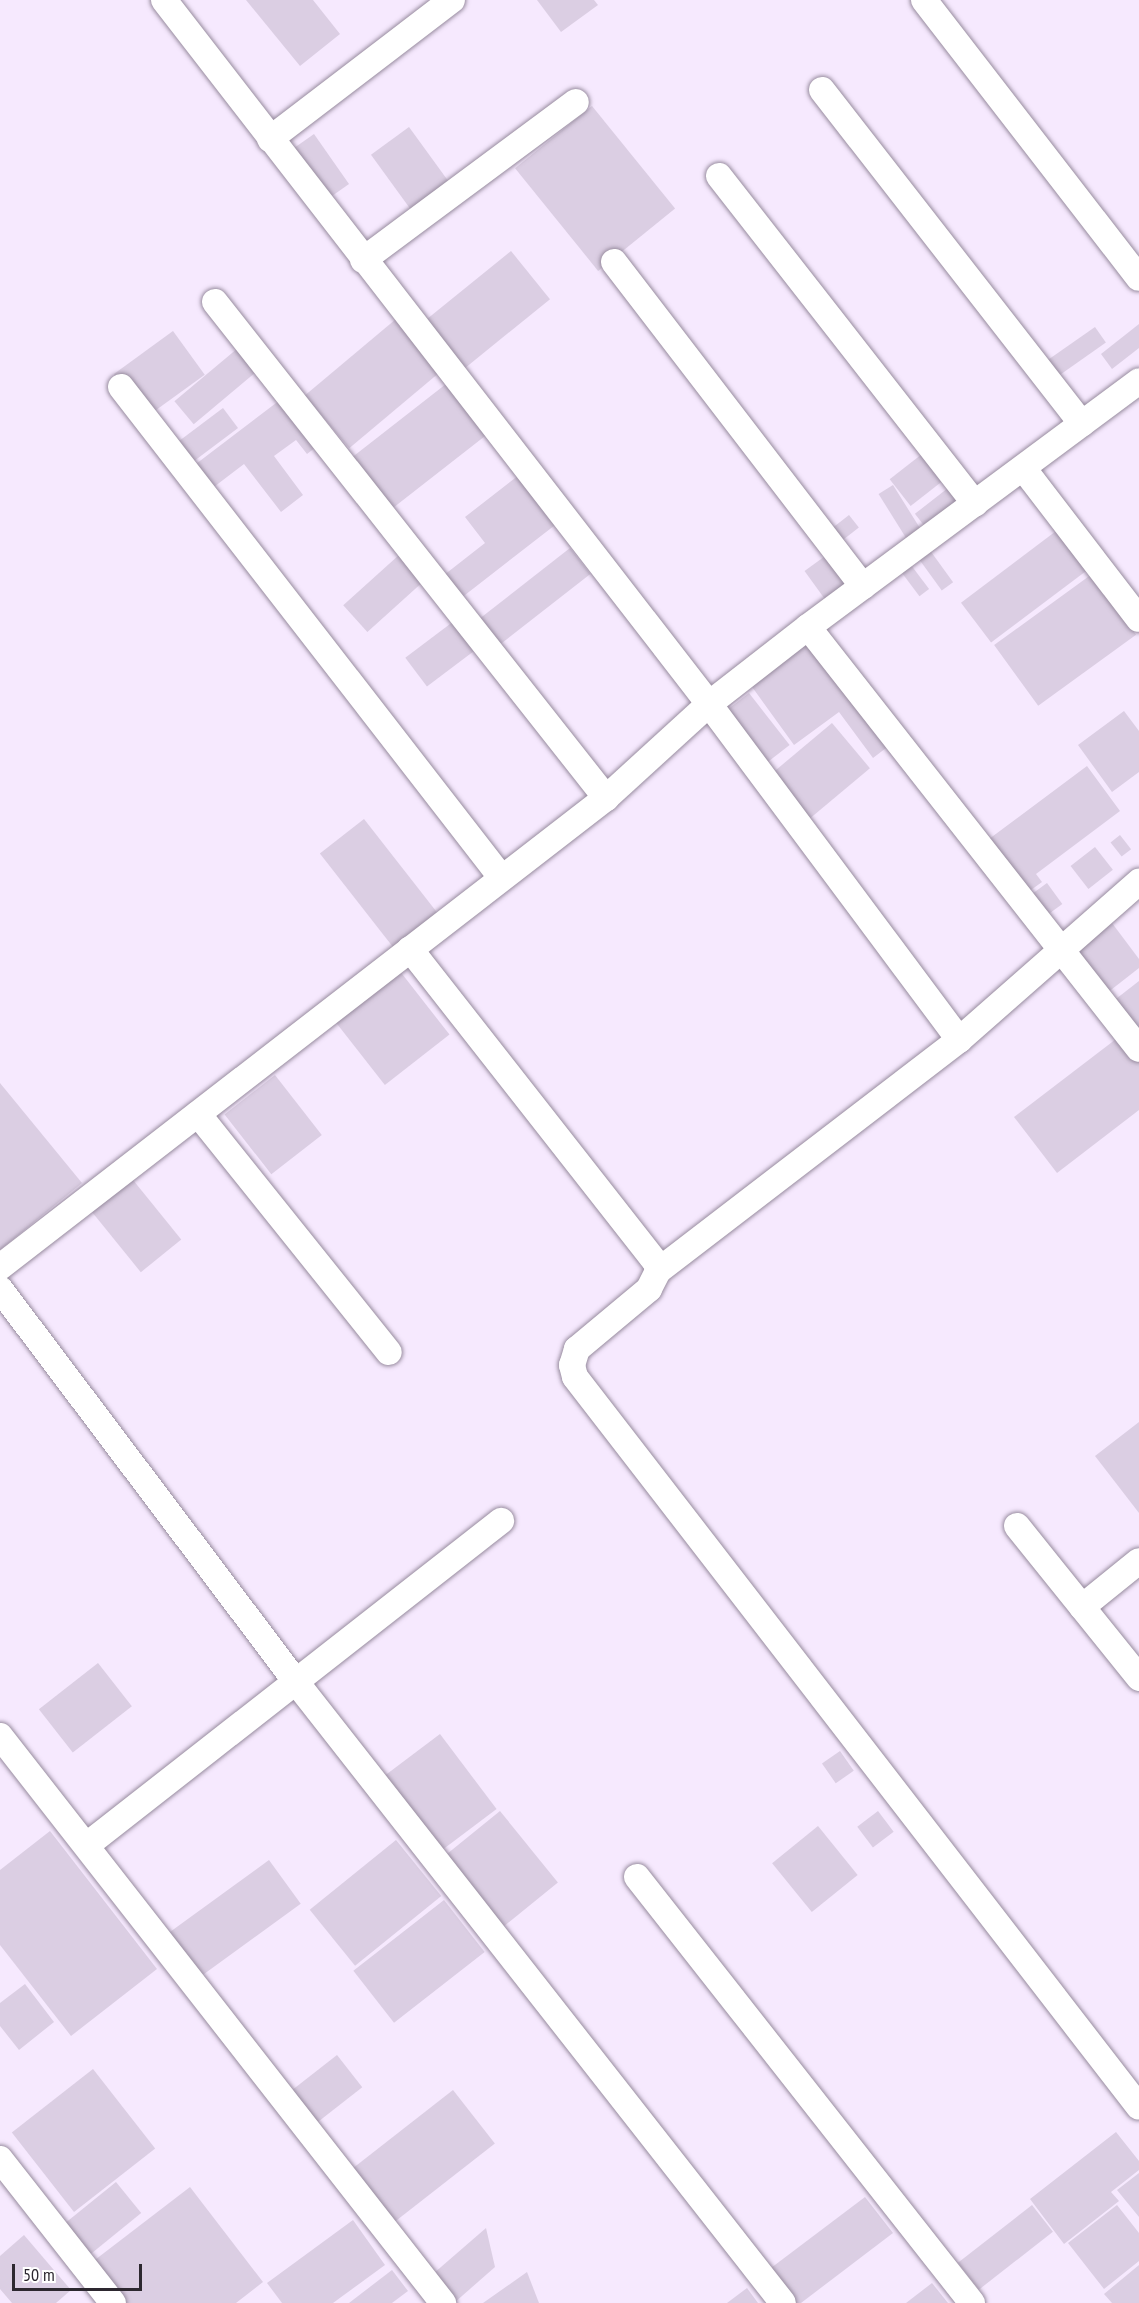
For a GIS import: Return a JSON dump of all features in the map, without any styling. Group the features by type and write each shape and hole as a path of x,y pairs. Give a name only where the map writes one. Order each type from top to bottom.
{"lane":[{"path":"164,0 363,260 709,704 959,1040"},
{"path":"270,139 452,0"},
{"path":"924,0 1139,278"},
{"path":"822,90 1082,424"},
{"path":"363,260 576,102"},
{"path":"719,176 975,504"},
{"path":"614,262 863,586"},
{"path":"215,302 606,798"},
{"path":"0,1267 606,798 709,704 808,627 1139,381"},
{"path":"121,387 501,877"},
{"path":"1023,468 1139,619"},
{"path":"808,627 1139,1049"},
{"path":"1139,882 959,1040 658,1271 649,1289 577,1349 572,1365 575,1377 1139,2107"},
{"path":"410,949 650,1253 658,1271"},
{"path":"198,1114 389,1352"},
{"path":"0,1289 296,1682 783,2303"},
{"path":"87,1845 501,1521"},
{"path":"1017,1526 1139,1678"},
{"path":"1082,1607 1139,1562"},
{"path":"0,1736 443,2303"},
{"path":"637,1877 972,2303"},
{"path":"0,2159 113,2303"}],"building":[{"path":"246,0 313,0 340,34 300,66"},
{"path":"537,0 594,0 598,5 561,32"},
{"path":"592,106 675,209 598,271 515,168"},
{"path":"409,127 451,185 413,213 371,155"},
{"path":"314,134 349,184 328,199 293,149"},
{"path":"511,251 550,299 463,370 424,321"},
{"path":"396,319 440,372 349,448 305,395"},
{"path":"1139,324 1139,348 1112,369 1101,354"},
{"path":"1095,327 1106,343 1055,378 1044,363"},
{"path":"173,331 205,375 146,418 114,374"},
{"path":"238,348 257,371 194,424 174,401"},
{"path":"446,384 486,435 387,513 347,462"},
{"path":"280,400 316,447 307,454 296,440 274,456 303,495 281,512 244,464 206,493 188,470"},
{"path":"223,408 238,428 186,467 171,447"},
{"path":"922,454 943,481 911,506 890,479"},
{"path":"519,475 559,522 456,602 439,579 485,543 465,517"},
{"path":"893,485 922,531 907,540 879,494"},
{"path":"948,488 959,502 926,528 915,514"},
{"path":"849,515 859,528 838,544 829,531"},
{"path":"1064,525 1094,565 991,643 961,603"},
{"path":"570,548 590,574 495,648 475,622"},
{"path":"929,549 953,582 942,590 918,557"},
{"path":"828,554 849,583 826,600 805,571"},
{"path":"399,555 423,582 367,632 343,605"},
{"path":"911,565 929,589 919,596 901,572"},
{"path":"1092,574 1136,635 1038,706 994,645"},
{"path":"454,621 476,650 427,686 405,658"},
{"path":"812,639 890,745 873,758 839,712 794,745 750,684"},
{"path":"749,693 790,745 767,763 726,711"},
{"path":"1124,711 1139,731 1139,772 1112,792 1078,745"},
{"path":"832,723 870,768 803,824 765,779"},
{"path":"1087,766 1120,811 1036,874 1042,882 1024,895 985,842"},
{"path":"364,819 442,919 398,954 320,853"},
{"path":"1120,835 1131,849 1122,857 1111,842"},
{"path":"1095,847 1113,870 1088,889 1071,866"},
{"path":"1047,883 1062,904 1047,915 1032,894"},
{"path":"1112,923 1139,959 1139,968 1107,993 1075,951"},
{"path":"399,970 449,1035 385,1085 334,1020"},
{"path":"1139,981 1139,1037 1112,1002"},
{"path":"1120,1036 1139,1062 1139,1110 1057,1173 1014,1117"},
{"path":"275,1075 322,1135 271,1174 225,1114"},
{"path":"0,1083 82,1183 0,1250"},
{"path":"129,1175 181,1240 141,1272 89,1208"},
{"path":"1139,1422 1139,1513 1095,1456"},
{"path":"98,1663 132,1706 73,1753 39,1709"},
{"path":"440,1734 497,1809 433,1857 377,1782"},
{"path":"840,1751 854,1771 836,1783 822,1764"},
{"path":"500,1811 558,1882 497,1932 439,1861"},
{"path":"878,1811 894,1832 873,1847 857,1827"},
{"path":"818,1826 858,1875 812,1912 772,1863"},
{"path":"50,1831 157,1969 71,2036 0,1945 0,1870"},
{"path":"396,1840 441,1896 355,1966 310,1910"},
{"path":"269,1860 301,1904 197,1979 165,1935"},
{"path":"444,1900 485,1952 394,2023 353,1971"},
{"path":"25,1984 54,2022 19,2050 0,2026 0,2003"},
{"path":"337,2055 362,2087 306,2131 281,2099"},
{"path":"93,2069 155,2149 74,2212 12,2132"},
{"path":"453,2090 495,2144 388,2227 346,2174"},
{"path":"1116,2132 1139,2161 1139,2170 1111,2192 1119,2201 1064,2244 1030,2199"},
{"path":"1139,2173 1139,2217 1117,2190"},
{"path":"116,2182 141,2213 82,2261 57,2230"},
{"path":"190,2187 263,2282 236,2303 116,2303 87,2266"},
{"path":"865,2197 893,2233 801,2303 779,2303 759,2277"},
{"path":"1032,2205 1053,2232 979,2290 958,2263"},
{"path":"1117,2205 1139,2233 1139,2261 1104,2289 1068,2243"},
{"path":"353,2220 385,2265 333,2303 282,2303 267,2283"},
{"path":"486,2228 495,2267 454,2303 426,2280"},
{"path":"24,2235 71,2290 56,2303 12,2303 0,2289 0,2256"},
{"path":"1139,2265 1139,2303 1112,2303 1104,2294"},
{"path":"392,2270 408,2291 392,2303 349,2303"},
{"path":"527,2272 539,2303 483,2303"},
{"path":"932,2283 948,2303 906,2303"},
{"path":"747,2288 758,2303 727,2303"}]}
